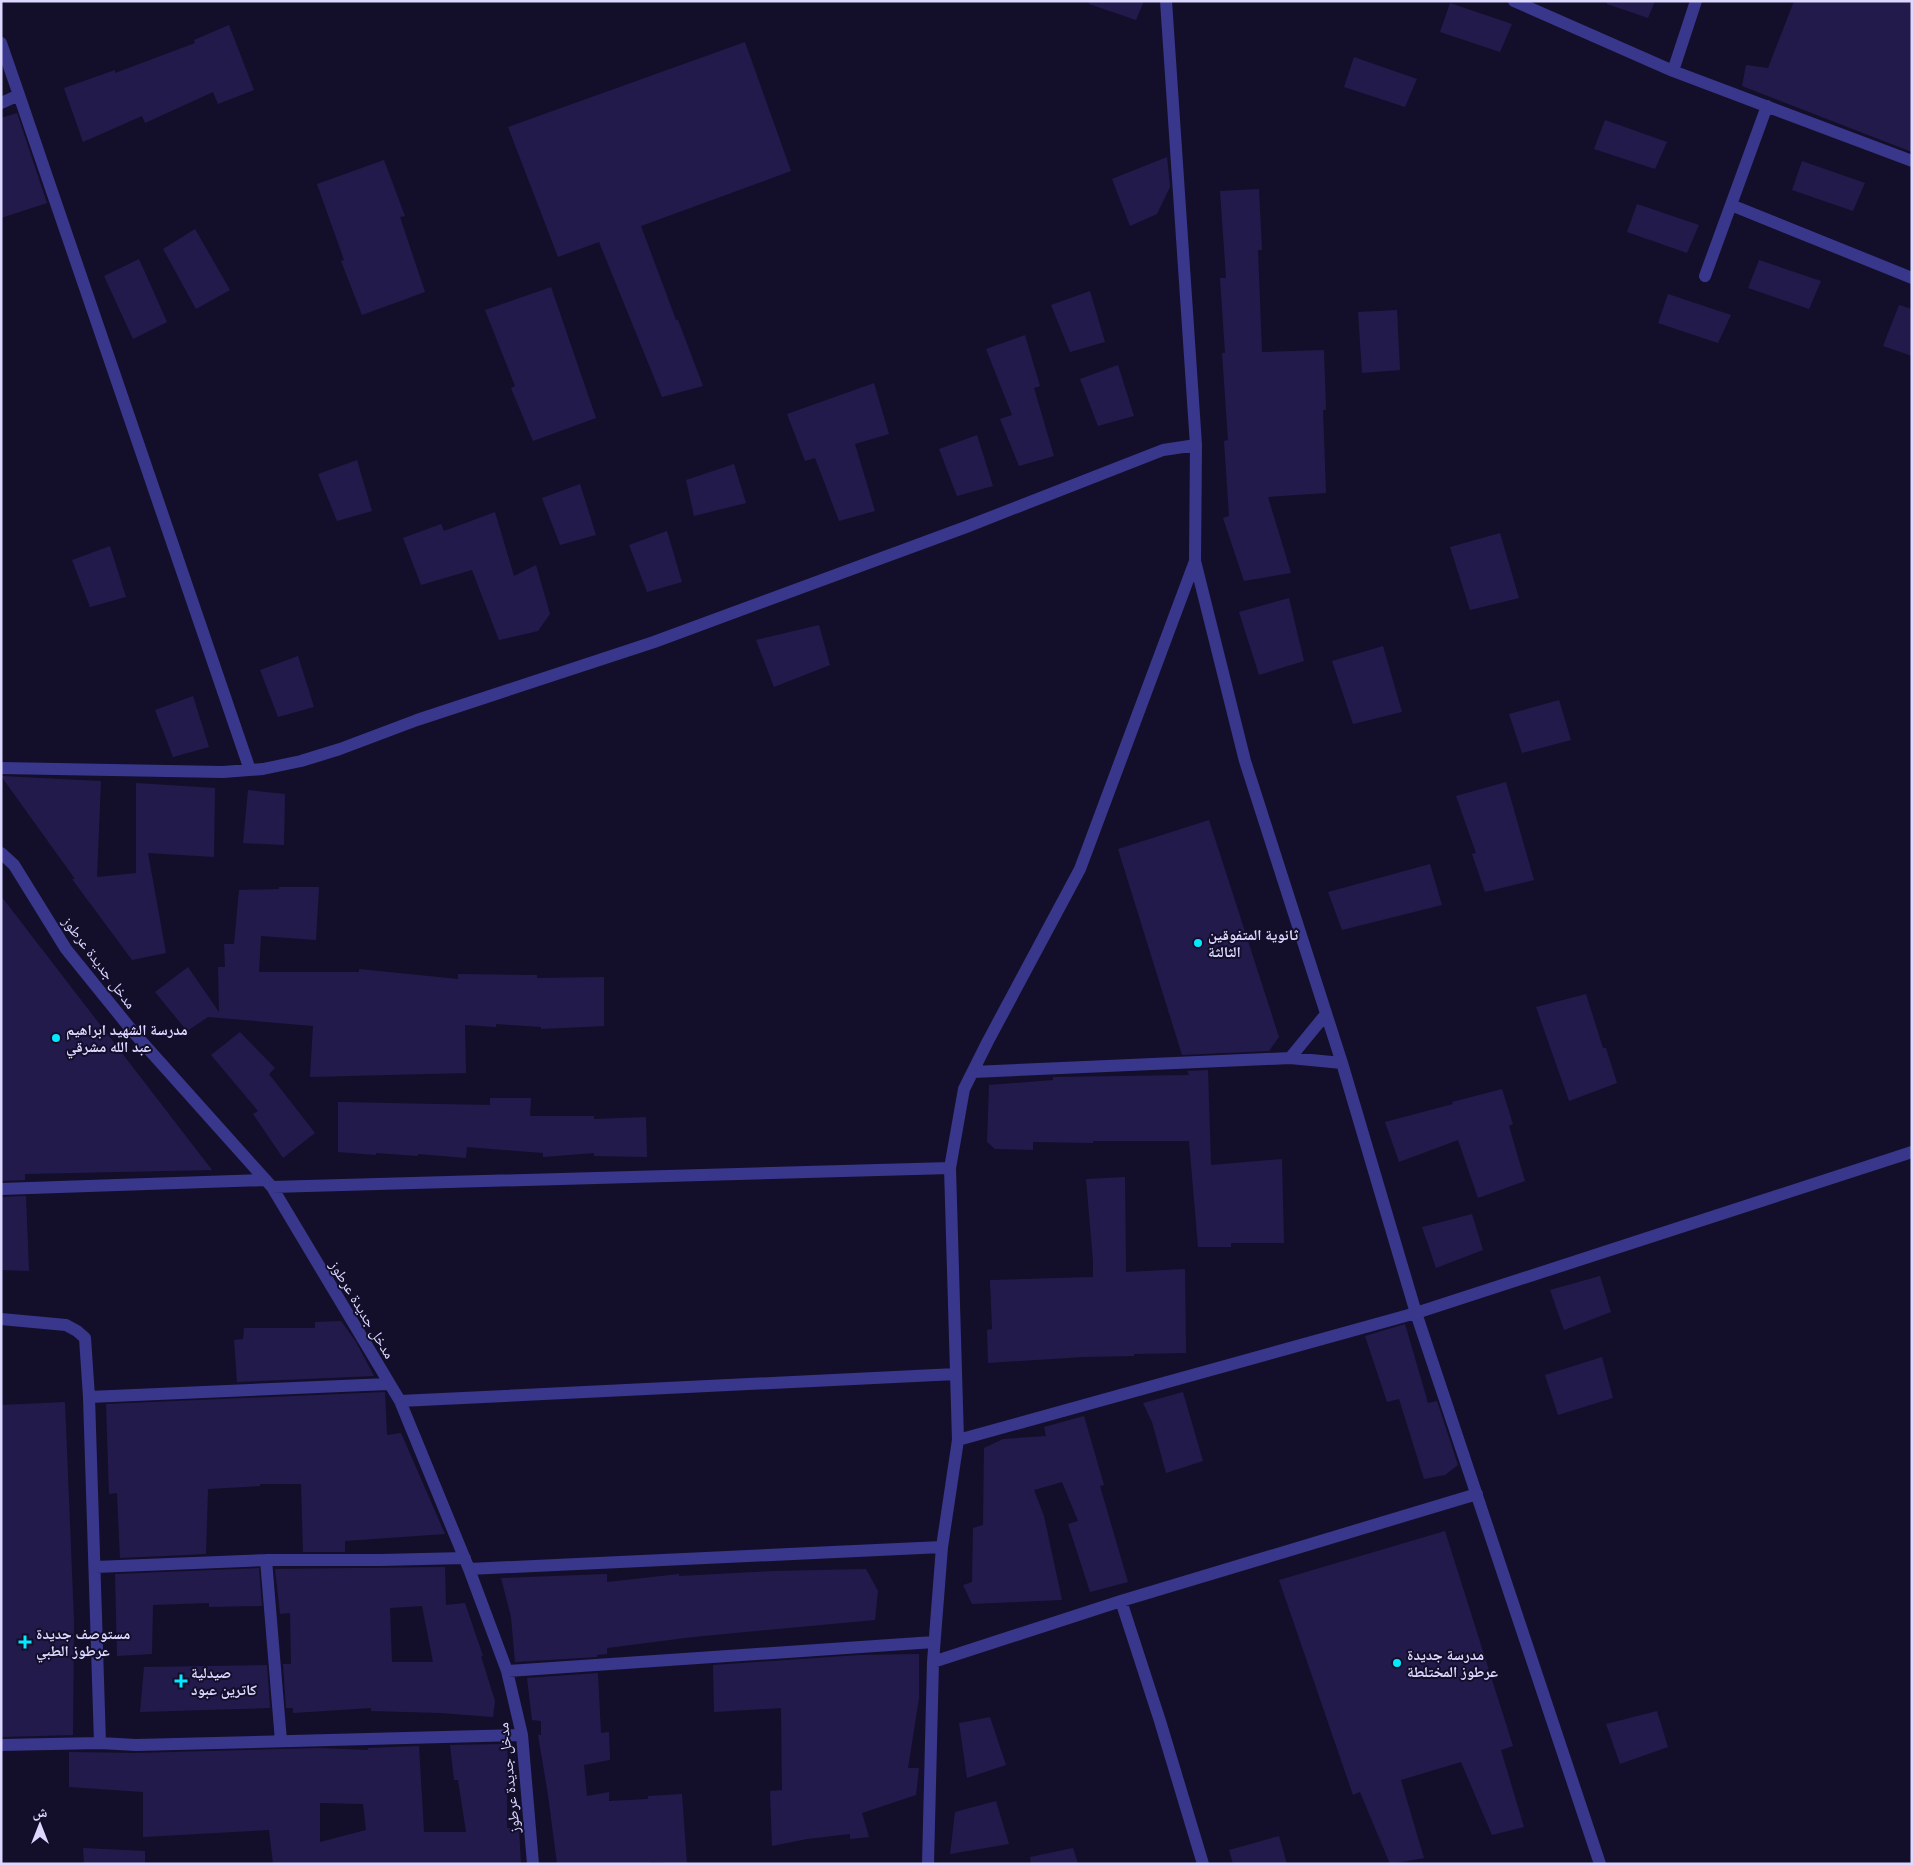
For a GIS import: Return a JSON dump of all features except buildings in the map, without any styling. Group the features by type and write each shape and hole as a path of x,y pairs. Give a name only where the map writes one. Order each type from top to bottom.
{"street":[{"path":"1166,1 1196,445 1195,561 1245,761 1342,1063 1416,1313 1600,1864"},
{"path":"1514,1 1544,7 1673,71 1912,161"},
{"path":"1673,71 1696,1"},
{"path":"1,42 250,770"},
{"path":"1,103 19,96"},
{"path":"1705,276 1767,106"},
{"path":"1731,205 1912,278"},
{"path":"1,768 223,772 263,769 301,761 340,749 417,720 654,642 966,527 1164,450 1196,445"},
{"path":"928,1864 934,1642 942,1547 958,1440 950,1168 964,1089 1080,869 1195,561"},
{"name":"مدخل جديدة عرطوز","path":"1,853 14,865 66,949 134,1033 269,1184 388,1384 400,1400 467,1564 507,1671 522,1735 533,1864"},
{"path":"1290,1058 1326,1014"},
{"path":"973,1072 1290,1058 1342,1063"},
{"path":"958,1440 1416,1313 1912,1152"},
{"path":"1,1189 950,1168"},
{"path":"1,1319 66,1325 85,1338 89,1397 100,1743"},
{"path":"400,1400 956,1374"},
{"path":"89,1397 388,1384"},
{"path":"933,1662 1121,1601 1478,1494"},
{"path":"94,1566 266,1560 380,1560 467,1564 942,1547"},
{"path":"266,1560 281,1742"},
{"path":"1121,1601 1160,1721 1203,1864"},
{"path":"507,1671 934,1642"},
{"path":"1,1745 100,1743 136,1745 522,1735"}],"place":[{"name":"ثانوية المتفوقين الثالثة","path":"1198,943"},
{"name":"مدرسة الشهيد ابراهيم عبد الله مشرقي","path":"56,1038"},
{"name":"مستوصف جديدة عرطوز الطبي","path":"25,1642"},
{"name":"مدرسة جديدة عرطوز المختلطة","path":"1397,1663"},
{"name":"صيدلية كاترين عبود","path":"181,1681"}]}
